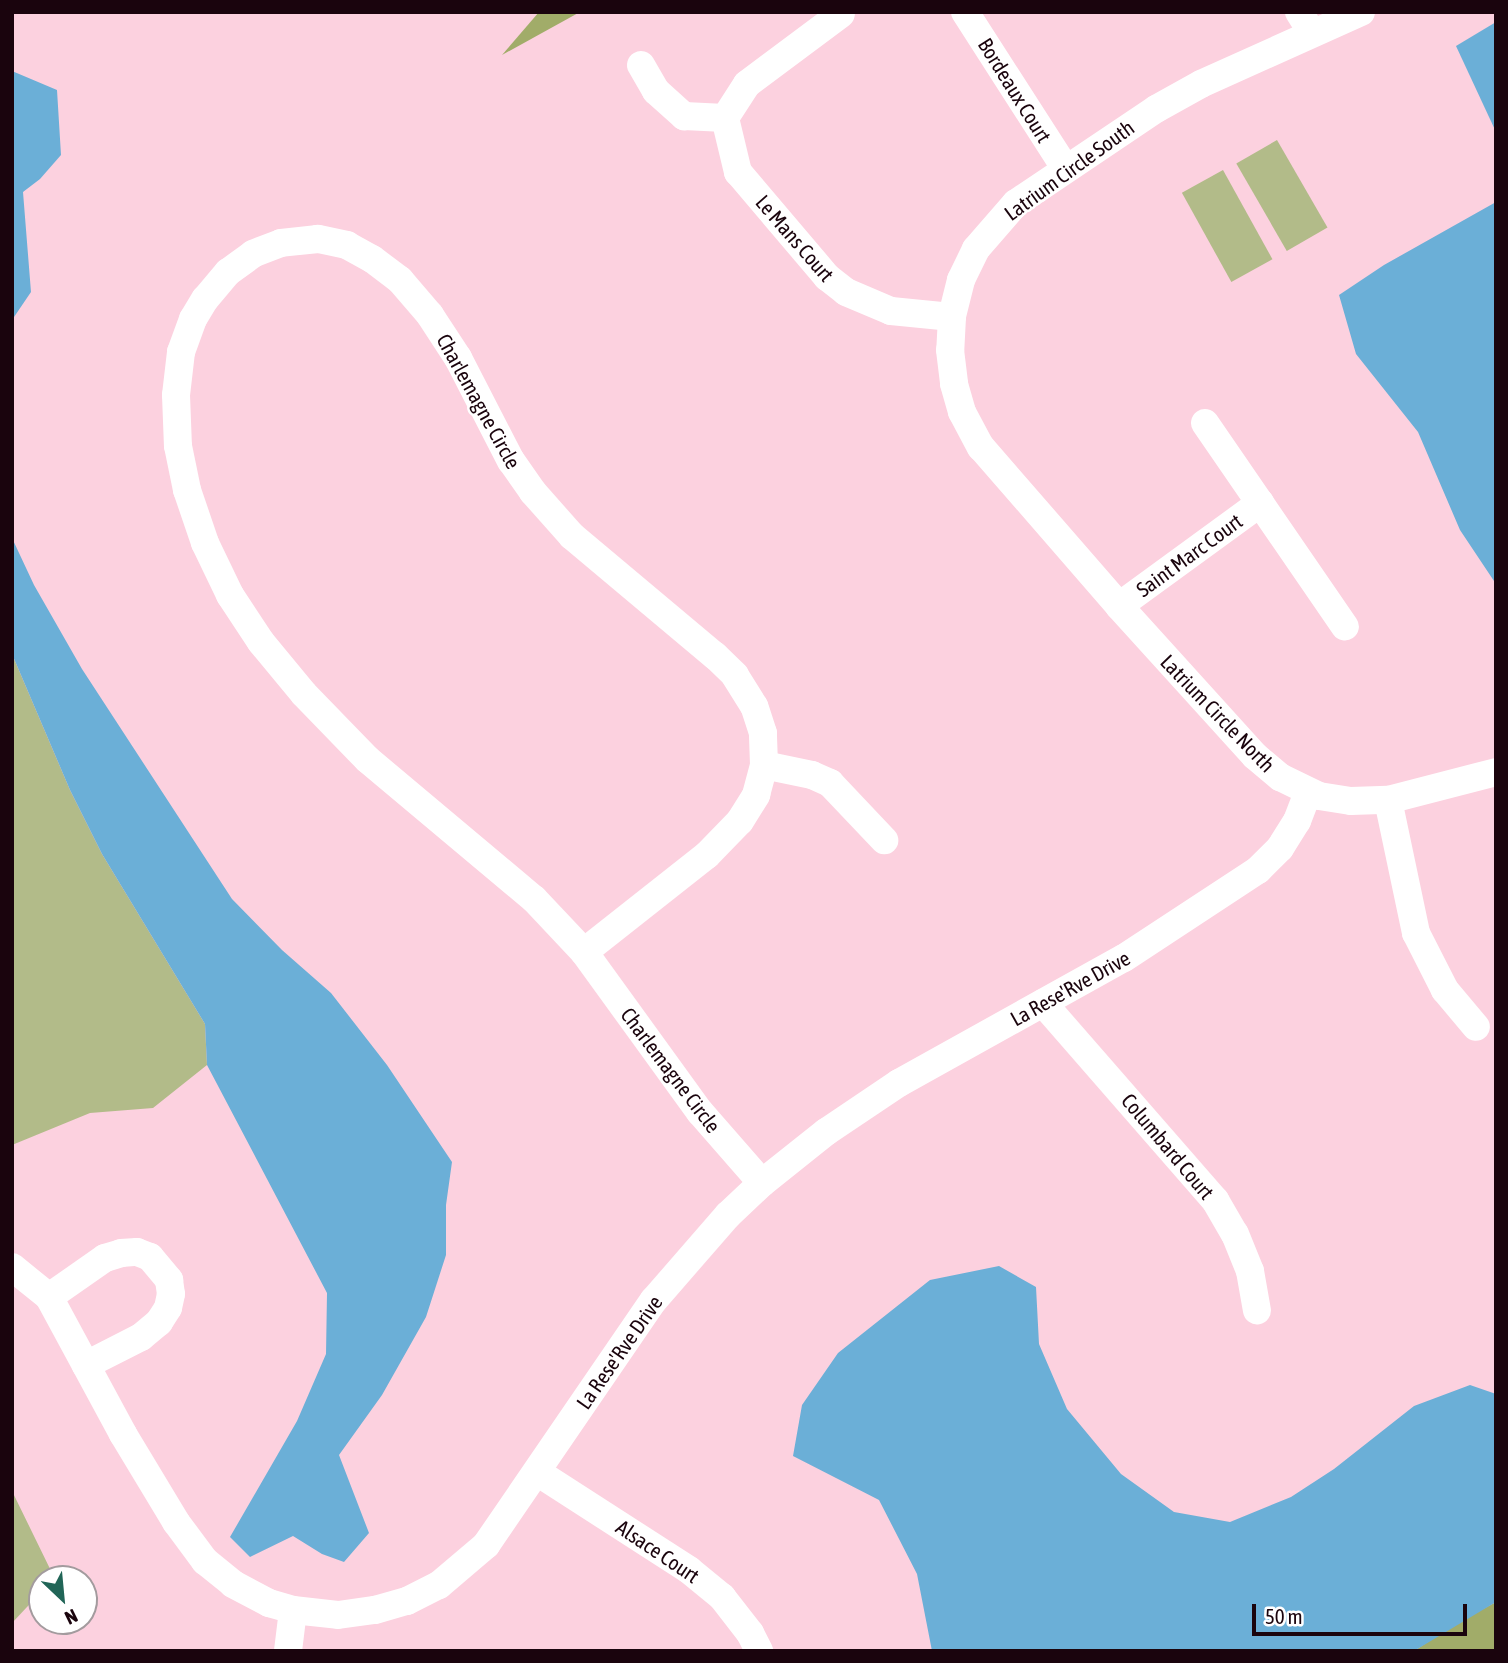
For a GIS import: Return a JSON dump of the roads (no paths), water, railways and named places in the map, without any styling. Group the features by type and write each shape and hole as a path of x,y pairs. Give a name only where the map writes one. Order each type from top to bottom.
{"street":[{"name":"Bordeaux Court","path":"965,12 1065,168"},
{"name":"Latrium Circle South","path":"1119,606 981,447 962,412 954,384 950,351 952,317 961,280 976,249 994,225 1016,203 1065,168 1306,23 1361,12"},
{"path":"641,65 656,91 684,116 725,118 747,84 841,14"},
{"name":"Le Mans Court","path":"725,118 738,172 827,277 867,304 891,311 952,317"},
{"name":"Charlemagne Circle","path":"584,953 707,855 745,812 756,794 764,765 763,733 754,706 735,676 572,536 533,492 511,461 458,358 430,315 400,280 372,258 347,245 318,239 281,243 253,254 228,272 205,299 193,319 181,352 176,395 178,446 187,490 205,544 230,595 261,642 304,694 358,750 524,890 584,953 700,1112 762,1183"},
{"name":"Saint Marc Court","path":"1205,423 1345,627"},
{"name":"Saint Marc Court","path":"1119,606 1260,503"},
{"name":"Latrium Circle North","path":"1119,606 1255,757 1280,778 1308,792 1350,801 1388,800 1496,772"},
{"path":"764,765 811,775 830,783 884,840"},
{"name":"La Rese'Rve Drive","path":"12,1267 49,1297 176,1522 205,1561 233,1584 269,1603 293,1610 338,1615 375,1611 407,1601 439,1585 486,1545 654,1300 727,1214 826,1132 899,1083 1177,925 1258,870 1286,839 1297,821 1308,792"},
{"path":"1388,800 1416,933 1445,990 1476,1027"},
{"name":"Columbard Court","path":"1043,1003 1215,1200 1235,1234 1250,1271 1257,1310"},
{"path":"49,1297 105,1258 121,1253 137,1252 150,1257 169,1280 170,1301 159,1322 141,1337 86,1365"},
{"name":"Alsace Court","path":"537,1472 689,1570 714,1590 737,1614 759,1651"},
{"path":"288,1651 293,1610"}],"water":[{"path":"1496,22 1496,132 1456,46"},
{"path":"12,71 57,90 61,155 40,179 23,192 31,292 12,320"},
{"path":"1496,202 1496,584 1460,530 1418,432 1356,354 1339,295 1384,265"},
{"path":"12,538 34,585 82,669 232,899 282,950 331,993 387,1065 452,1162 446,1205 446,1255 426,1317 382,1395 339,1455 369,1533 344,1562 322,1554 293,1536 250,1557 230,1537 297,1421 326,1354 327,1293 207,1065 205,1024 102,854 70,790 12,654"},
{"path":"999,1266 1036,1287 1039,1344 1067,1409 1121,1474 1174,1512 1230,1522 1291,1497 1334,1469 1414,1406 1470,1385 1496,1394 1496,1602 1414,1651 932,1651 917,1574 879,1500 793,1456 802,1405 838,1353 930,1280"}]}
